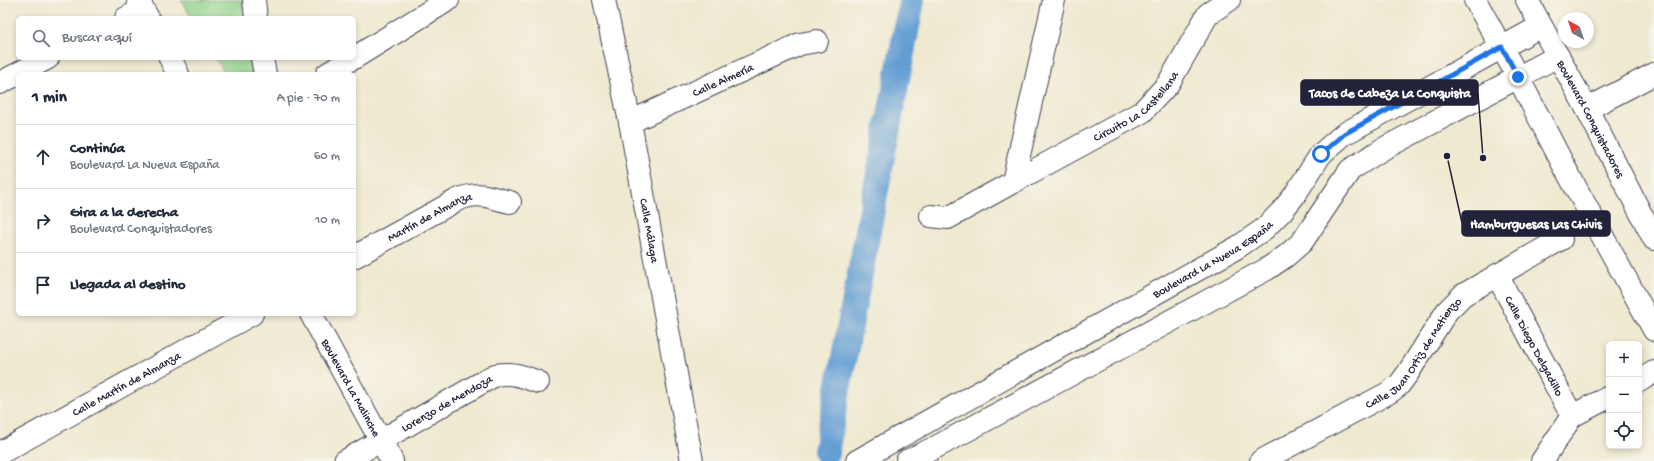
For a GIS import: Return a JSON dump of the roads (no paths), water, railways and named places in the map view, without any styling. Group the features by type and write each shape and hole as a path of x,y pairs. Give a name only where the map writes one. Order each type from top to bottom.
{"street":[{"path":"254,0 256,16"},
{"name":"Calle Málaga","path":"604,0 630,122 692,461"},
{"path":"1013,182 1054,0"},
{"name":"Circuito La Castellana","path":"931,216 948,218 1142,112 1168,84 1208,14 1229,0"},
{"path":"1475,0 1502,47 1654,330"},
{"name":"Boulevard Conquistadores","path":"1527,0 1587,109 1654,239"},
{"path":"356,57 439,3"},
{"name":"Boulevard La Nueva España","path":"857,461 1238,247 1264,229 1282,211 1294,196 1321,154 1344,134 1541,26"},
{"name":"Calle Almería","path":"630,122 800,44 816,41"},
{"path":"907,461 936,447 1267,268 1286,256 1302,242 1350,170 1381,150 1558,56"},
{"path":"21,72 44,60"},
{"path":"171,60 177,72"},
{"path":"262,60 265,72"},
{"path":"330,72 351,60"},
{"path":"1587,109 1654,74"},
{"path":"0,83 16,75"},
{"name":"Martín de Almanza","path":"356,256 456,200 466,196 476,194 510,202"},
{"name":"Calle Juan Ortiz de Matienzo","path":"1262,461 1390,392 1399,385 1408,373 1446,311 1464,295 1561,239"},
{"name":"Calle Diego Delgadillo","path":"1497,276 1572,416"},
{"name":"Calle Martín de Almanza","path":"0,453 248,316"},
{"name":"Boulevard La Malinche","path":"312,316 392,461"},
{"path":"1642,379 1654,372"},
{"name":"Lorenzo de Mendoza","path":"345,461 495,375 508,373 538,382"},
{"path":"1542,461 1572,416 1606,399"}],"waterway":[{"path":"826,452 912,0"}],"place":[{"name":"Hamburguesas Las Chivis","path":"1447,156"},
{"name":"Tacos de Cabeza La Conquista","path":"1483,158"}]}
